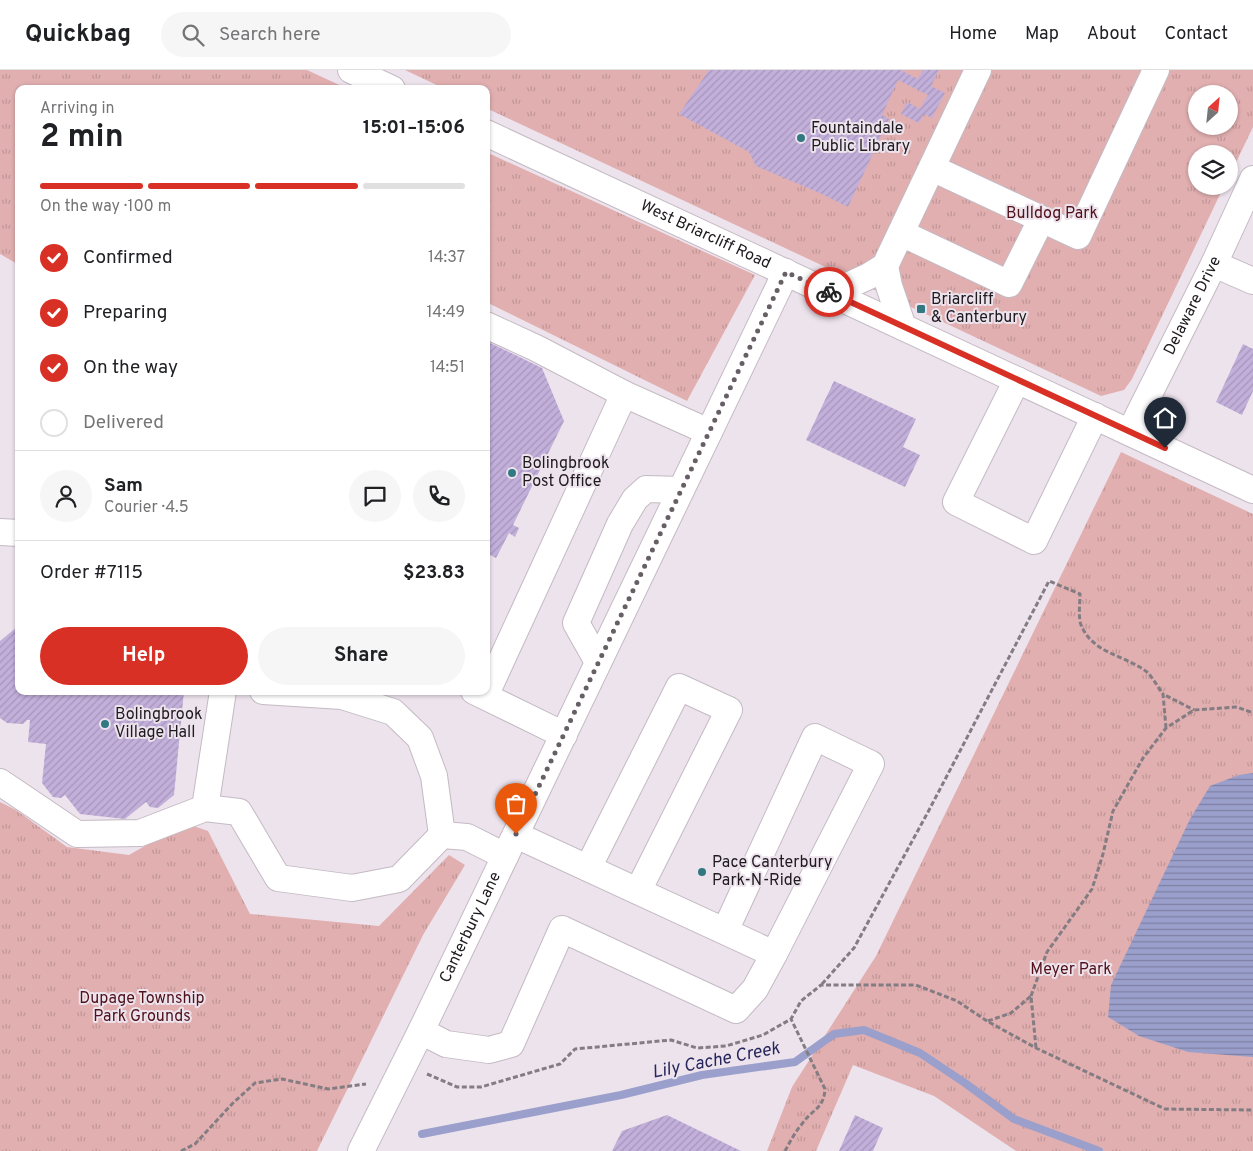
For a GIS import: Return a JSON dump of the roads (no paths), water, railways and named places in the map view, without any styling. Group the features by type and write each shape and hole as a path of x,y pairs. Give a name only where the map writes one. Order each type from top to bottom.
{"street":[{"path":"351,70 383,85"},
{"path":"832,293 869,276 885,266 978,70"},
{"path":"932,168 1078,236 1156,70"},
{"name":"West Briarcliff Road","path":"490,134 1253,490"},
{"name":"Delaware Drive","path":"1130,432 1214,264 1253,179"},
{"path":"901,233 1009,284 1041,220"},
{"path":"1214,264 1253,281"},
{"path":"885,266 888,286 903,327"},
{"name":"Canterbury Lane","path":"361,1151 421,1031 786,272"},
{"path":"490,327 536,348 624,394 709,432"},
{"path":"1017,380 956,502 1034,541 1095,416"},
{"path":"490,673 624,394"},
{"path":"598,662 576,623 620,524 635,500 646,489 681,490"},
{"path":"0,532 15,533"},
{"path":"588,868 679,687 729,710 638,891"},
{"path":"205,808 222,695"},
{"path":"326,695 342,696 393,712 420,738 432,772 442,835"},
{"path":"482,695 564,734"},
{"path":"421,1031 446,1044 489,1050 511,1044 562,928 736,1010 755,988 774,954 871,764 815,737 725,931"},
{"path":"0,782 77,834 140,833 205,808 239,812 278,878 352,888 400,879 442,835"},
{"path":"442,835 466,837 510,845 588,868 774,954"}],"water":[{"path":"1253,773 1253,1057 1188,1052 1139,1036 1108,1017 1111,985 1190,819 1210,786 1239,775"}],"waterway":[{"name":"Lily Cache Creek","path":"422,1134 621,1095 702,1075 795,1062 834,1034 864,1030 920,1053 1014,1119 1099,1151"}],"place":[{"name":"Fountaindale Public Library","path":"801,138"},
{"name":"Briarcliff & Canterbury","path":"921,309"},
{"name":"Bolingbrook Post Office","path":"512,473"},
{"name":"Bolingbrook Village Hall","path":"105,724"},
{"name":"Pace Canterbury Park-N-Ride","path":"702,872"}],"park label":[{"name":"Bulldog Park","path":"1052,214"},
{"name":"Meyer Park","path":"1071,970"},
{"name":"Dupage Township Park Grounds","path":"142,1008"}]}
